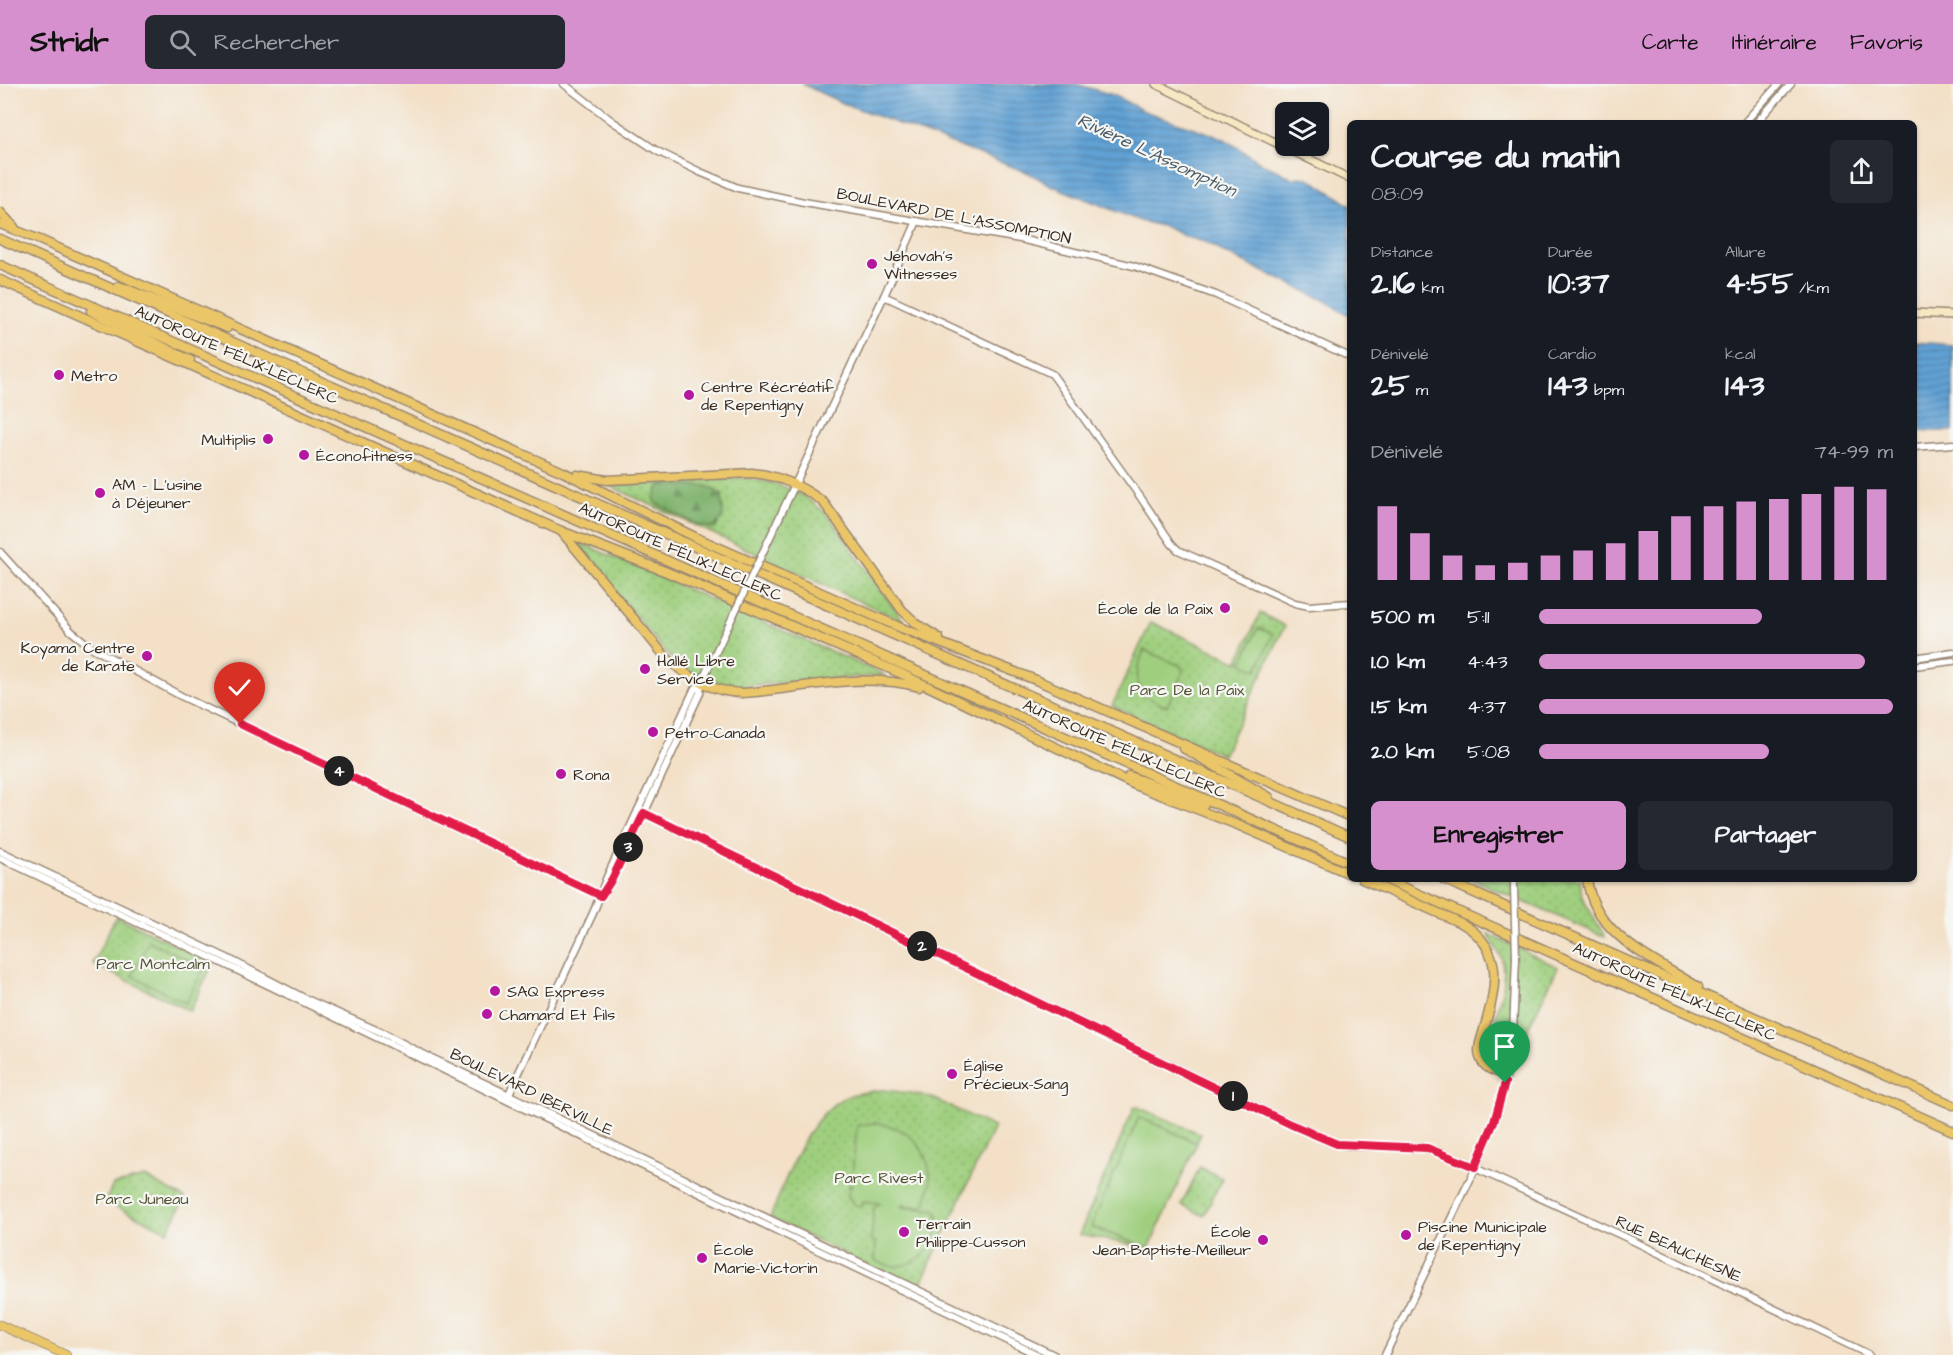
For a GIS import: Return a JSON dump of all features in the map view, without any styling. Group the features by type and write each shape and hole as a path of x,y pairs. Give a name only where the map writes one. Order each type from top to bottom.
{"highway":[{"path":"0,212 16,230"},
{"path":"0,224 563,472 695,537 906,630 1036,680 1347,816"},
{"name":"AUTOROUTE FÉLIX-LECLERC","path":"0,239 1347,836"},
{"path":"3,266 193,361 245,390"},
{"name":"AUTOROUTE FÉLIX-LECLERC","path":"3,266 1347,862"},
{"path":"60,266 298,354"},
{"path":"0,282 561,531 661,569 876,663 1145,789 1240,826 1347,873"},
{"path":"563,472 607,480 756,474 773,477 794,485 817,497 827,507 907,616 930,633 955,647"},
{"path":"561,531 664,655 701,682 729,692 743,693 851,681 882,680 940,693"},
{"path":"1156,733 1243,781 1294,813"},
{"path":"1084,760 1257,822"},
{"path":"1369,882 1459,922 1470,929 1482,942 1493,962 1495,981 1494,995 1480,1046 1480,1056 1489,1069 1506,1074"},
{"name":"AUTOROUTE FÉLIX-LECLERC","path":"1392,882 1953,1131"},
{"name":"AUTOROUTE FÉLIX-LECLERC","path":"1450,882 1953,1105"},
{"path":"1588,882 1595,907 1619,936 1649,958 1727,1004"}],"main road":[{"path":"1156,84 1347,178"},
{"path":"1917,313 1953,315"},
{"path":"0,1325 66,1355"}],"street":[{"name":"BOULEVARD DE L'ASSOMPTION","path":"564,84 612,121 657,151 738,188 794,200 1020,239 1150,271 1216,295 1347,356"},
{"path":"1747,120 1779,84"},
{"path":"1759,120 1791,84"},
{"path":"508,1097 601,896 612,879 694,690 701,682 733,616 917,221"},
{"path":"884,296 1052,374 1178,550 1295,603 1309,606 1347,603"},
{"path":"1917,447 1953,444"},
{"path":"0,552 71,631 91,647 181,696 601,896"},
{"path":"1917,658 1953,652"},
{"path":"1917,666 1953,661"},
{"name":"RUE BEAUCHESNE","path":"641,812 1328,1141 1347,1146 1427,1148 1475,1167 1870,1355"},
{"name":"BOULEVARD IBERVILLE","path":"0,851 227,958 304,998 383,1033 775,1230 1038,1355"},
{"name":"BOULEVARD IBERVILLE","path":"0,858 1054,1355"},
{"path":"1384,1355 1475,1167 1494,1122 1506,1074 1514,1019 1516,958 1514,882"}],"green space":[{"path":"746,478 777,484 804,496 827,514 904,622 610,486"},
{"path":"660,485 707,486 722,495 723,516 715,529 695,524 657,504 654,498"},
{"path":"572,539 885,675 743,686 711,681 692,673 667,654"},
{"name":"Parc De la Paix","path":"1260,613 1285,626 1223,755 1112,706 1151,622 1238,662"},
{"path":"1258,628 1273,634 1257,670 1242,663"},
{"path":"1144,650 1181,666 1183,672 1167,706 1148,697 1139,685 1138,670"},
{"path":"1478,882 1580,882 1582,897 1605,937"},
{"name":"Parc Montcalm","path":"116,916 213,963 190,1011 93,964"},
{"path":"1488,934 1558,967 1521,1043 1501,1067 1490,1057 1488,1046 1504,984 1502,959"},
{"path":"149,941 204,968 186,1003 132,976"},
{"name":"Parc Rivest","path":"882,1090 932,1098 994,1127 918,1290 770,1218 798,1152 817,1122 842,1099"},
{"path":"1135,1106 1201,1134 1149,1248 1079,1235"},
{"path":"1139,1117 1197,1143 1149,1248 1091,1227"},
{"path":"873,1123 903,1131 914,1140 928,1163 930,1177 923,1207 902,1205 902,1207 936,1210 937,1231 929,1249 913,1262 904,1265 891,1266 875,1261 876,1242 871,1241 874,1208 880,1203 863,1201 863,1206 854,1205 848,1196 849,1187 851,1187 857,1126"},
{"path":"1200,1167 1222,1178 1204,1216 1181,1205"},
{"name":"Parc Juneau","path":"145,1177 185,1198 168,1231 105,1202 113,1185"}],"water":[{"name":"Rivière L'Assomption","path":"802,84 1076,84 1113,95 1144,111 1223,138 1263,164 1295,179 1297,177 1309,178 1347,203 1347,314 1324,300 1224,253 1208,243 1187,237 1166,227 1140,221 1053,186 1029,173 840,102"},
{"path":"1917,342 1953,345 1953,431 1917,431"}],"place":[{"name":"Jehovah's Witnesses","path":"872,264"},
{"name":"Metro","path":"59,375"},
{"name":"Centre Récréatif de Repentigny","path":"689,395"},
{"name":"Multiplis","path":"268,439"},
{"name":"Éconofitness","path":"304,455"},
{"name":"AM - L'usine à Déjeuner","path":"100,493"},
{"name":"École de la Paix","path":"1225,608"},
{"name":"Koyama Centre de Karate","path":"147,656"},
{"name":"Hallé Libre Service","path":"645,669"},
{"name":"Petro-Canada","path":"653,732"},
{"name":"Rona","path":"561,774"},
{"name":"SAQ Express","path":"495,991"},
{"name":"Chamard Et fils","path":"487,1014"},
{"name":"Église Précieux-Sang","path":"952,1074"},
{"name":"Terrain Philippe-Cusson","path":"904,1232"},
{"name":"Piscine Municipale de Repentigny","path":"1406,1235"},
{"name":"École Jean-Baptiste-Meilleur","path":"1263,1240"},
{"name":"École Marie-Victorin","path":"702,1258"}],"route":[{"path":"240,724 601,896 608,888 644,813 1290,1124 1337,1144 1433,1149 1475,1167 1494,1122 1505,1083"}]}
